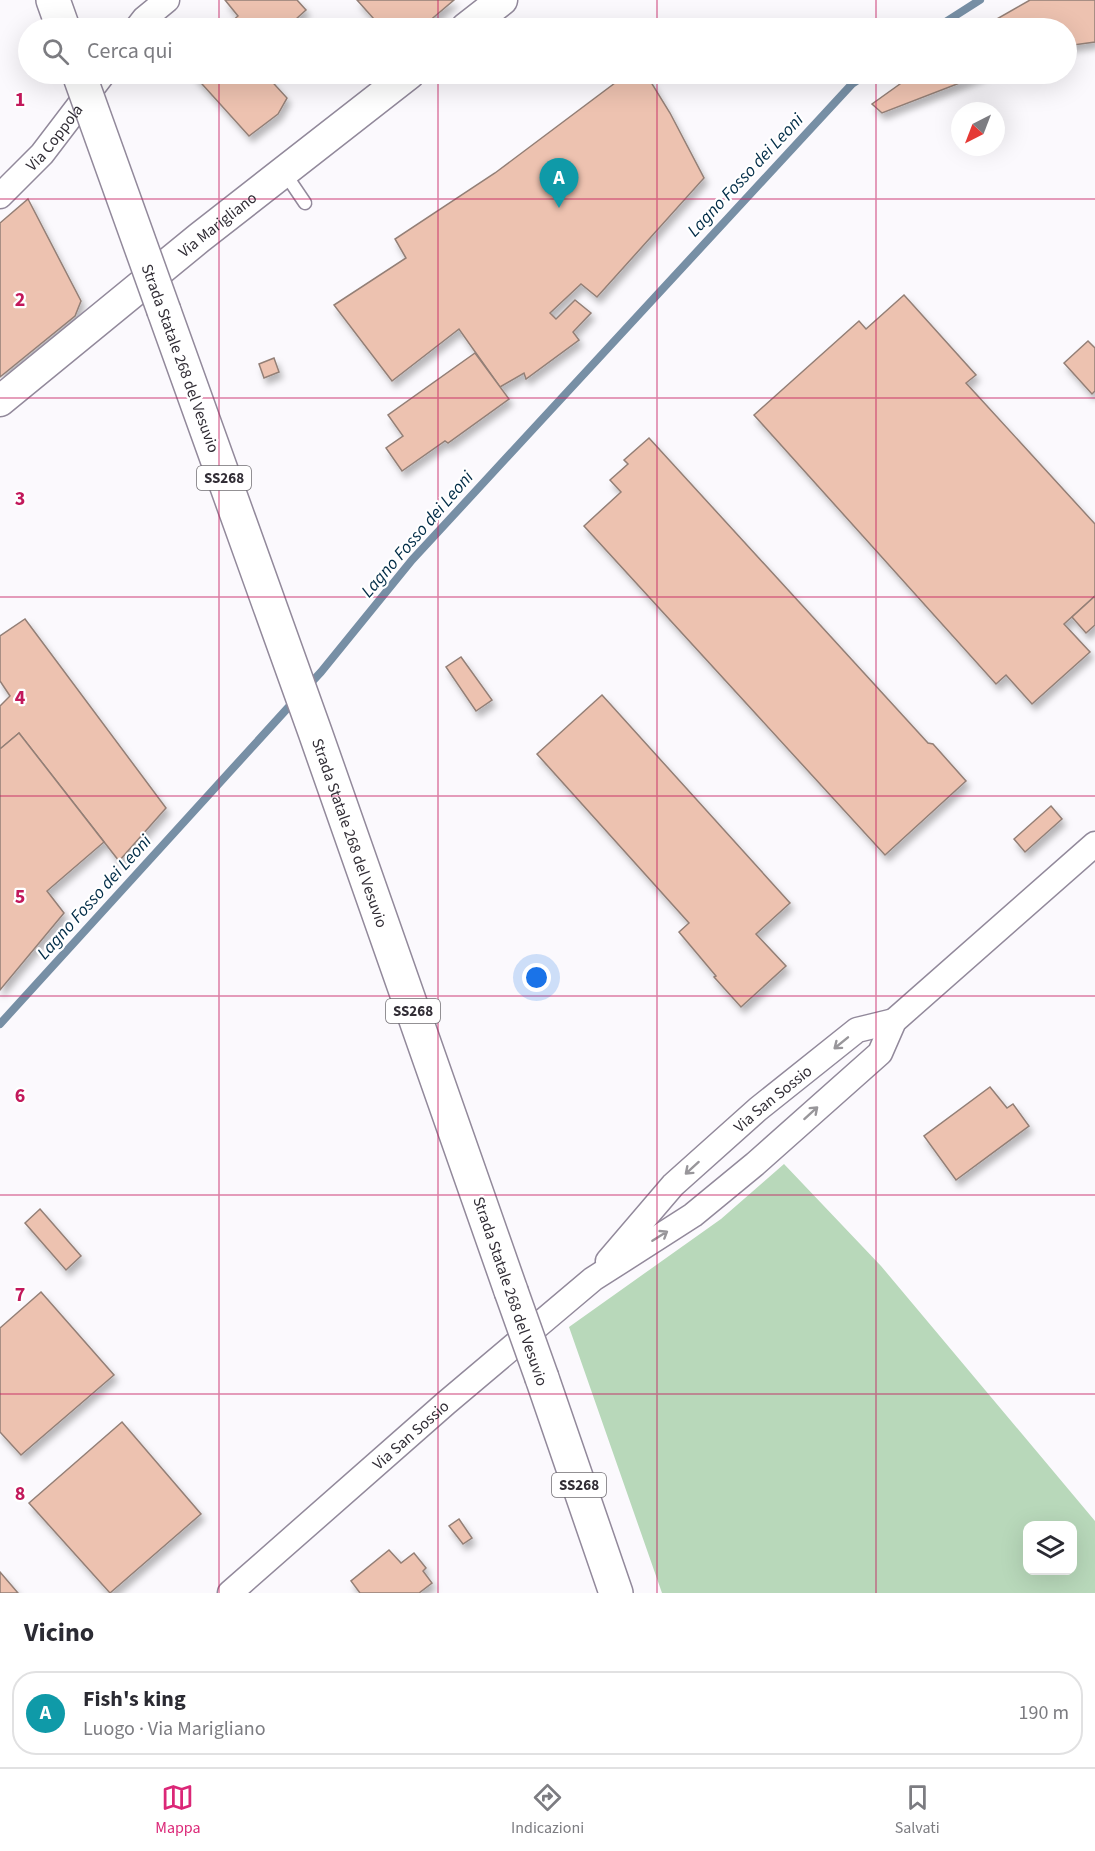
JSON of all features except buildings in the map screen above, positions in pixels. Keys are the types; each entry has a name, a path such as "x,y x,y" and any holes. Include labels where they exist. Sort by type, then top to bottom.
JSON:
{"highway":[{"path":"53,0 59,18"},
{"name":"Strada Statale 268 del Vesuvio","path":"83,84 315,732 616,1593"}],"street":[{"path":"141,16 167,0"},
{"path":"479,18 502,0"},
{"name":"Via Coppola","path":"0,196 42,154 95,84"},
{"name":"Via Marigliano","path":"0,401 396,84"},
{"name":"Via San Sossio","path":"230,1593 446,1403 593,1279 693,1215 754,1164 880,1053 894,1021 1095,844"},
{"name":"Via San Sossio","path":"593,1279 673,1185 758,1109 857,1030 894,1021"}],"lane":[{"path":"284,172 306,203"}],"green space":[{"path":"784,1164 881,1266 1095,1521 1095,1593 662,1593 569,1327 721,1219"}],"waterway":[{"name":"Lagno Fosso dei Leoni","path":"952,18 980,0"},
{"name":"Lagno Fosso dei Leoni","path":"308,686 412,560 852,84"},
{"name":"Lagno Fosso dei Leoni","path":"0,1024 295,700"}],"place":[{"name":"Fish's king","path":"559,208"}]}
